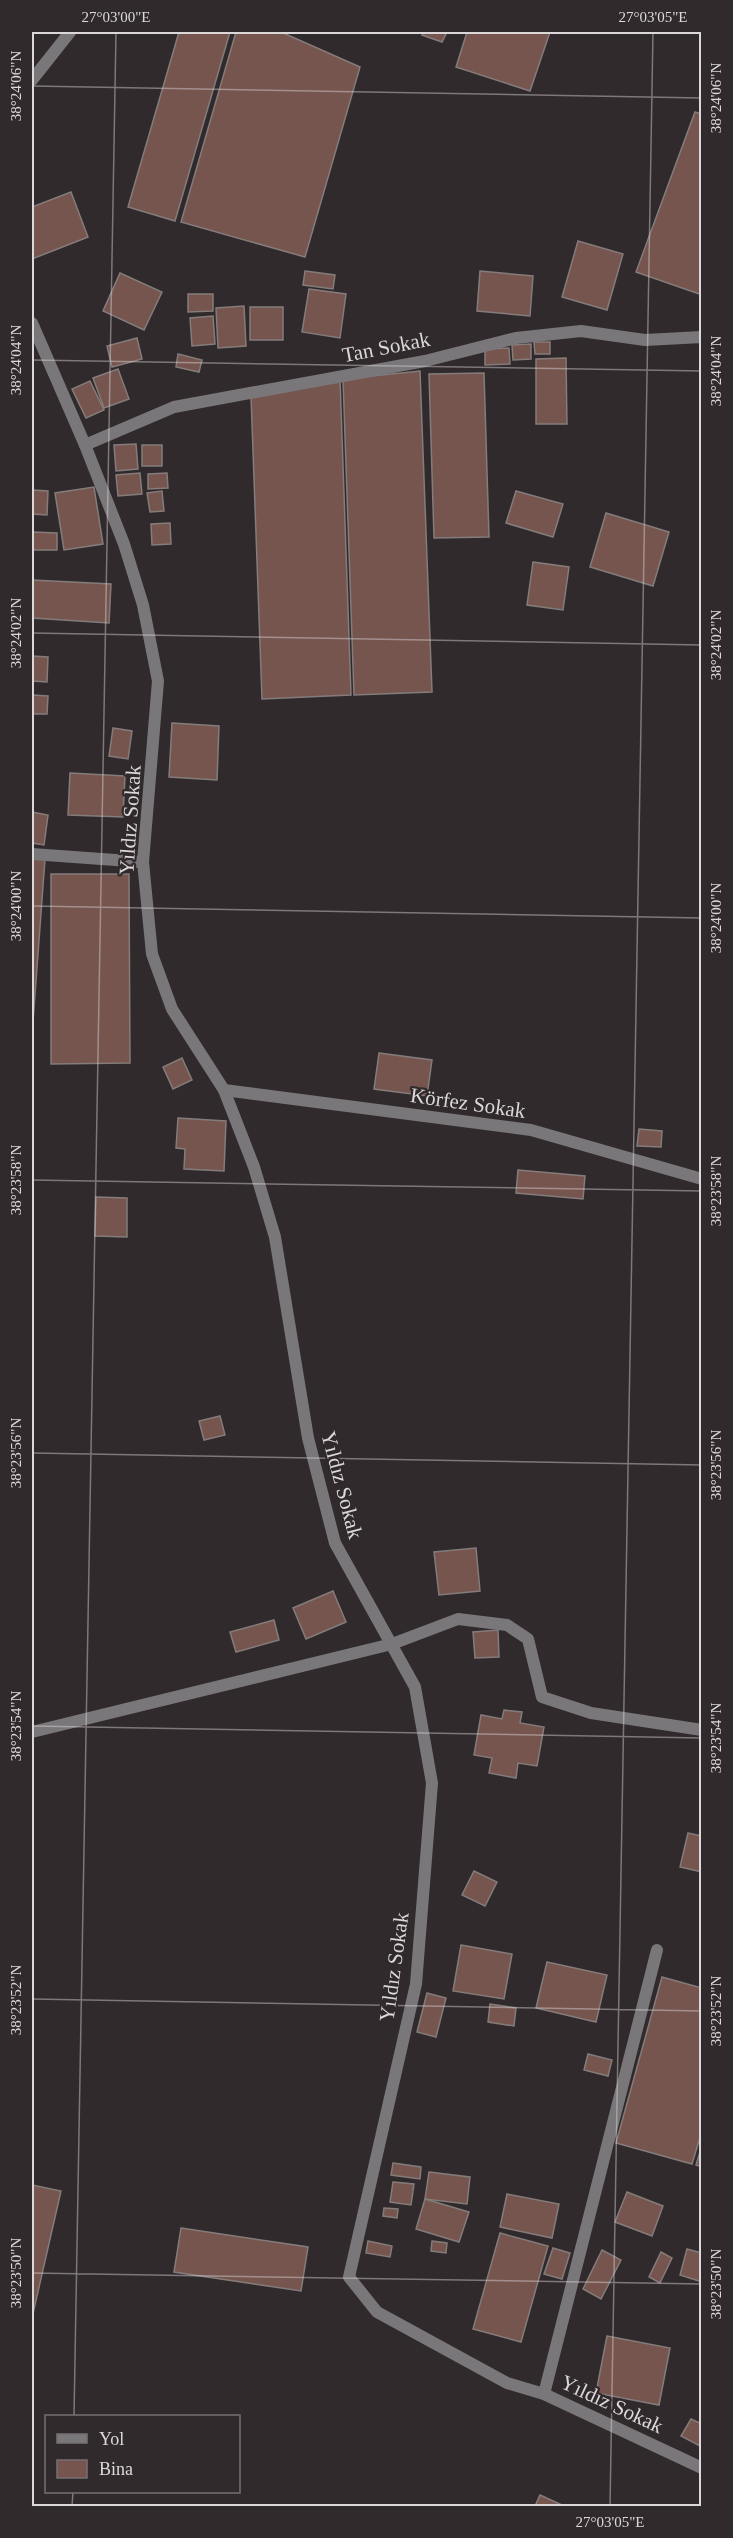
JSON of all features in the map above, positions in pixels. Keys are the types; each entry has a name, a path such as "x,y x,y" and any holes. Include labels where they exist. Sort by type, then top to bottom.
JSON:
{"street":[{"path":"32,80 70,32"},
{"name":"Yıldız Sokak","path":"32,323 86,445 124,544 144,605 158,681 143,862 153,954 172,1009 224,1090 254,1167 275,1237 308,1438 335,1543 415,1687 432,1783 416,1984 349,2277 377,2312 507,2383 544,2394 702,2468"},
{"name":"Tan Sokak","path":"86,445 174,406 425,361 516,338 581,332 645,340 702,337"},
{"path":"32,854 143,862"},
{"name":"Körfez Sokak","path":"224,1090 531,1130 702,1179"},
{"path":"32,1732 392,1644 458,1619 507,1625 528,1639 542,1697 591,1713 702,1730"},
{"path":"544,2394 657,1950"}],"building":[{"path":"179,32 230,32 175,221 128,207"},
{"path":"236,32 281,32 360,67 305,257 181,222"},
{"path":"424,32 447,32 442,42 422,35"},
{"path":"467,32 550,32 530,91 456,67"},
{"path":"695,112 702,114 702,295 636,272"},
{"path":"71,192 88,237 32,259 32,207"},
{"path":"578,241 623,254 607,310 562,297"},
{"path":"305,271 335,275 333,289 303,285"},
{"path":"480,271 533,276 530,316 477,311"},
{"path":"120,273 162,292 144,330 103,311"},
{"path":"309,289 346,294 340,338 302,332"},
{"path":"188,294 213,294 213,311 188,312"},
{"path":"244,306 246,346 218,348 216,308"},
{"path":"250,307 283,307 283,340 250,340"},
{"path":"213,316 215,344 192,346 190,318"},
{"path":"137,338 142,359 112,367 107,346"},
{"path":"534,342 550,342 550,354 535,354"},
{"path":"531,344 531,359 513,360 512,345"},
{"path":"509,348 510,364 485,365 485,349"},
{"path":"178,354 202,360 199,372 176,367"},
{"path":"566,358 567,424 536,424 536,359"},
{"path":"118,369 129,399 104,408 93,378"},
{"path":"420,371 432,692 354,695 343,379"},
{"path":"484,373 489,537 434,538 429,374"},
{"path":"340,379 351,695 262,699 251,396"},
{"path":"90,381 104,410 86,418 72,389"},
{"path":"136,444 138,469 116,471 114,445"},
{"path":"142,445 162,445 162,466 142,466"},
{"path":"140,473 142,494 118,496 116,475"},
{"path":"167,473 168,488 148,489 148,474"},
{"path":"94,487 103,544 64,550 55,493"},
{"path":"33,490 48,491 47,515 32,514"},
{"path":"162,491 164,511 150,512 147,493"},
{"path":"516,491 563,504 553,537 506,523"},
{"path":"606,513 669,532 653,586 590,567"},
{"path":"170,523 171,544 152,545 151,524"},
{"path":"32,532 57,533 57,550 32,550"},
{"path":"533,562 569,567 563,610 527,605"},
{"path":"32,580 111,584 109,623 32,618"},
{"path":"32,656 48,657 47,682 32,681"},
{"path":"32,695 48,696 47,714 32,714"},
{"path":"172,723 219,726 217,780 169,777"},
{"path":"113,728 132,731 128,759 109,756"},
{"path":"70,773 125,776 123,817 68,815"},
{"path":"32,812 48,815 44,845 32,843"},
{"path":"32,858 45,859 32,1035"},
{"path":"51,874 129,874 130,1063 51,1064"},
{"path":"379,1053 432,1060 427,1096 374,1089"},
{"path":"182,1058 192,1080 173,1089 163,1067"},
{"path":"178,1118 226,1121 224,1171 184,1169 185,1149 176,1148"},
{"path":"639,1129 662,1131 661,1147 637,1146"},
{"path":"518,1170 585,1176 583,1199 516,1193"},
{"path":"96,1197 127,1198 127,1237 95,1236"},
{"path":"220,1416 225,1435 204,1440 199,1421"},
{"path":"476,1548 480,1591 439,1595 434,1552"},
{"path":"333,1591 346,1622 306,1639 293,1608"},
{"path":"274,1620 279,1640 236,1652 230,1632"},
{"path":"498,1630 499,1657 475,1658 473,1632"},
{"path":"504,1710 522,1712 520,1723 544,1727 537,1766 518,1763 516,1778 489,1773 492,1758 474,1755 481,1715 502,1719"},
{"path":"688,1833 702,1836 702,1872 680,1867"},
{"path":"474,1871 497,1882 485,1906 462,1895"},
{"path":"461,1945 512,1954 504,1999 453,1991"},
{"path":"547,1962 607,1975 596,2022 536,2008"},
{"path":"662,1977 702,1988 702,2131 692,2164 616,2143"},
{"path":"427,1993 446,1998 436,2037 417,2032"},
{"path":"490,2004 516,2008 514,2026 488,2022"},
{"path":"588,2054 612,2060 608,2076 584,2070"},
{"path":"702,2145 702,2167 696,2165"},
{"path":"393,2163 421,2167 420,2179 391,2175"},
{"path":"429,2172 470,2177 467,2204 425,2199"},
{"path":"393,2182 414,2184 411,2205 390,2202"},
{"path":"32,2185 61,2191 32,2318"},
{"path":"627,2192 663,2206 652,2236 615,2222"},
{"path":"507,2194 559,2204 552,2238 500,2227"},
{"path":"425,2199 469,2212 459,2242 416,2229"},
{"path":"384,2208 398,2209 397,2218 383,2216"},
{"path":"181,2228 308,2247 301,2291 174,2272"},
{"path":"500,2233 548,2246 521,2342 473,2329"},
{"path":"368,2241 392,2246 390,2257 366,2253"},
{"path":"432,2241 447,2243 446,2253 431,2251"},
{"path":"553,2248 570,2253 562,2279 544,2274"},
{"path":"687,2249 702,2253 702,2282 680,2275"},
{"path":"602,2250 621,2260 601,2299 583,2289"},
{"path":"661,2252 672,2258 660,2283 649,2277"},
{"path":"607,2336 670,2348 659,2405 596,2393"},
{"path":"691,2419 702,2424 702,2447 681,2436"},
{"path":"540,2495 564,2506 535,2506"}]}
